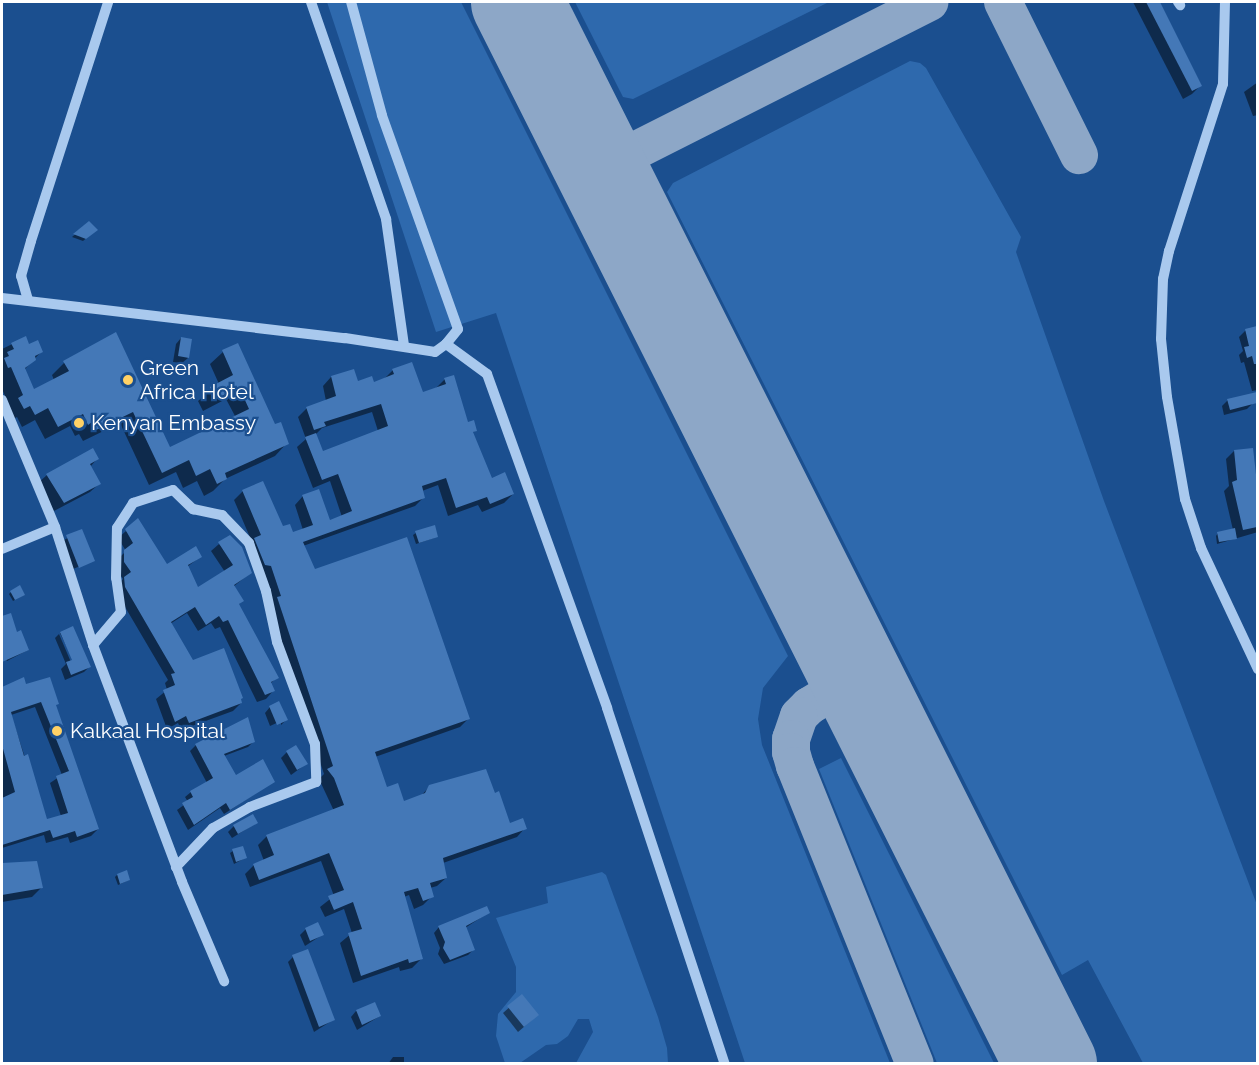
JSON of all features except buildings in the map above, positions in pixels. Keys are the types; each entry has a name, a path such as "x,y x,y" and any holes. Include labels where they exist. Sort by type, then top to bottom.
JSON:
{"street":[{"path":"28,300 21,276 30,241 108,2"},
{"path":"311,2 386,219 404,346"},
{"path":"2,298 404,346 435,352 446,344 458,329 382,115 351,2"},
{"path":"1225,2 1223,84 1169,251 1164,279 1161,339 1169,408 1185,499 1205,558 1257,669"},
{"path":"446,344 487,374 607,708 725,1064"},
{"path":"2,400 54,527 93,645 176,867 224,981"},
{"path":"93,645 121,612 116,578 117,528 133,502 173,490 193,509 222,515 249,543 266,591 277,642 315,744 316,782 250,807 213,828 176,867"},
{"path":"2,549 54,527"}],"shaded area":[{"path":"327,2 461,2 788,656 763,688 758,719 762,745 890,1063 745,1063 496,313 436,332"},
{"path":"575,2 829,2 633,99 623,97"},
{"path":"910,61 920,63 926,68 1021,237 1016,252 1104,501 1257,905 1257,1063 1143,1063 1088,960 1062,975 667,192 673,183"},
{"path":"841,758 994,1063 937,1063 819,769"},
{"path":"602,872 606,875 658,1017 667,1048 668,1063 576,1063 593,1032 589,1019 578,1019 568,1036 557,1044 546,1045 520,1063 505,1063 496,1036 498,1014 516,992 516,967 496,918 548,903 546,887"}],"taxiway":[{"path":"601,168 929,2"},
{"path":"1003,2 1079,155"},
{"path":"857,677 809,706 799,716 791,739 791,752 915,1064"}],"runway":[{"path":"517,2 1051,1064"}],"place":[{"name":"Green Africa Hotel","path":"128,380"},
{"name":"Kenyan Embassy","path":"79,423"},
{"name":"Kalkaal Hospital","path":"57,731"}]}
